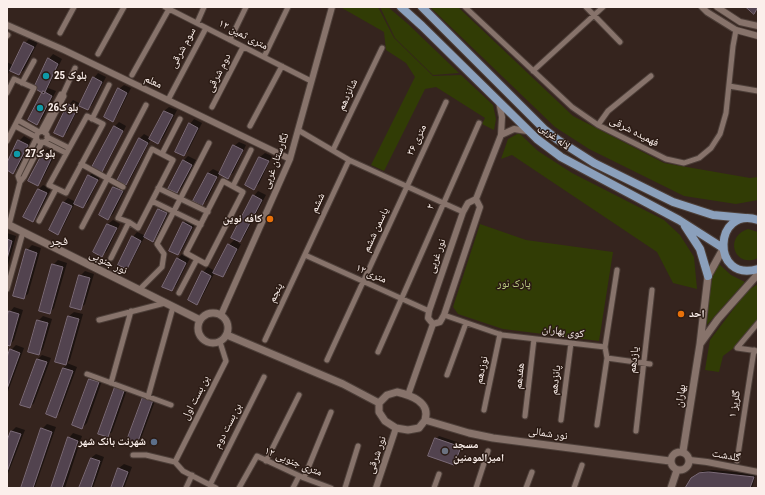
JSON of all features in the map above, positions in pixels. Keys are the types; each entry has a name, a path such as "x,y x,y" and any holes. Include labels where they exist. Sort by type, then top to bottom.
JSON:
{"main road":[{"name":"لاله غربی","path":"400,7 422,26 527,130 561,157 588,173 679,220 723,248"},
{"name":"لاله غربی","path":"422,7 545,130 558,140 594,162 673,202 713,215 757,218"},
{"path":"744,218 730,226 725,233 723,248 726,257 731,264 739,269 748,271 758,269"},
{"path":"679,220 688,229 700,249 708,276"},
{"name":"نور جنوبی","path":"8,225 200,320"},
{"name":"بهاران","path":"683,452 700,344 708,276 723,248"},
{"name":"بهاران","path":"700,344 718,319 758,274"},
{"path":"207,314 221,314 229,326 227,335 220,342 211,343 202,339 198,330 200,320 207,314"},
{"path":"227,335 343,384 379,402"},
{"path":"397,392 408,394 418,399 425,409 425,420 419,428 408,430 396,428 385,421 379,412 379,402 387,395 397,392"},
{"name":"نور شمالی","path":"425,420 462,432 493,438 670,461"},
{"path":"683,452 689,457 690,460 686,468 677,470 672,466 670,458 674,453 683,452"},
{"path":"671,488 677,470"}],"street":[{"path":"60,33 74,7"},
{"path":"98,54 124,7"},
{"path":"197,23 204,7"},
{"path":"230,40 246,7"},
{"path":"264,57 288,7"},
{"name":"نگارستان غربی","path":"221,314 290,159 332,7"},
{"name":"فهمیده شرقی","path":"466,7 572,107 598,125 666,159 684,163 699,158 711,148 720,134 726,113 736,30"},
{"path":"586,7 620,42"},
{"path":"533,71 604,7"},
{"path":"702,7 707,12 736,30 758,36"},
{"path":"717,7 740,22 758,26"},
{"path":"132,75 167,8"},
{"name":"۱۲ متری ثمین","path":"167,8 312,81"},
{"path":"736,30 740,22"},
{"name":"معلم","path":"7,24 290,159"},
{"name":"سوم شرقی","path":"168,100 206,28"},
{"name":"دوم شرقی","path":"212,108 243,47"},
{"name":"شانزدهم","path":"333,150 382,48"},
{"path":"22,83 34,61"},
{"path":"250,126 282,66"},
{"path":"8,225 20,182 43,142 43,133 75,68"},
{"path":"598,125 608,111 651,76"},
{"path":"7,93 14,79 34,88 7,141"},
{"path":"92,118 109,85"},
{"path":"729,86 758,91"},
{"name":"۳۶ متری","path":"407,186 446,102"},
{"name":"نور غربی","path":"429,311 463,212 468,203 476,199 501,135 502,117 499,102"},
{"path":"82,227 146,105"},
{"path":"87,116 92,118 102,124 66,193 49,185 87,116"},
{"path":"162,154 180,119"},
{"path":"18,120 69,148"},
{"name":"۲","path":"378,352 479,123"},
{"path":"15,126 66,153"},
{"path":"501,135 514,129 527,130"},
{"path":"298,130 349,160 463,212"},
{"path":"20,182 18,176 36,138 43,133"},
{"path":"139,290 162,267 164,254 157,244 209,142"},
{"path":"152,149 173,160 158,188 138,228 129,222 118,218 152,149"},
{"path":"233,186 251,150"},
{"name":"ششم","path":"305,255 349,160"},
{"path":"81,164 123,187"},
{"path":"224,181 233,186 243,192 206,264 186,254 224,181"},
{"name":"یاسمن ششم","path":"363,281 407,186"},
{"path":"39,221 56,188"},
{"path":"158,188 208,212"},
{"name":"نور غربی","path":"444,315 480,208 476,199"},
{"path":"152,201 201,225"},
{"path":"111,258 129,222"},
{"path":"7,289 23,232"},
{"name":"۱۲ متری","path":"305,255 429,311"},
{"name":"پنجم","path":"265,340 305,255"},
{"path":"179,292 197,259"},
{"path":"597,426 607,358 605,348 617,270"},
{"path":"327,360 363,281"},
{"name":"یازدهم","path":"636,431 647,364 652,290"},
{"path":"99,320 165,303"},
{"path":"148,397 173,307"},
{"path":"429,311 428,318 433,324"},
{"path":"111,383 131,312"},
{"path":"433,324 440,322 444,315"},
{"name":"کوی بهاران","path":"444,315 500,334 605,348"},
{"path":"756,351 737,348 758,322"},
{"path":"447,375 466,323"},
{"path":"408,394 433,324"},
{"name":"نوزدهم","path":"484,410 500,334"},
{"name":"هفدهم","path":"525,416 534,339"},
{"name":"بن بست اول","path":"175,462 226,361 220,342"},
{"name":"پانزدهم","path":"561,420 571,344"},
{"name":"گلریز ۱","path":"737,461 756,351"},
{"path":"607,358 647,364"},
{"path":"87,374 171,405"},
{"name":"بن بست دوم","path":"210,485 264,377"},
{"path":"266,461 299,395"},
{"path":"304,478 331,412"},
{"name":"نور شرقی","path":"376,488 396,428"},
{"path":"345,488 358,446"},
{"path":"476,488 488,451"},
{"path":"133,455 146,455 175,462 183,471 216,488"},
{"name":"۱۲ متری جنوبی","path":"239,488 257,456 299,476 332,488"},
{"name":"گلدشت","path":"690,460 758,472"},
{"path":"574,488 582,465"},
{"path":"526,488 532,472"},
{"path":"434,488 439,474"},
{"path":"186,488 192,475"},
{"path":"294,488 299,476"}],"green space":[{"path":"378,7 394,38 433,76 461,75 493,105 496,119 494,130 482,124 485,118 436,87 425,89 384,171 371,165 415,77 406,63 386,50 384,32 342,8"},
{"path":"380,7 388,7 459,73 433,75 395,38"},
{"path":"430,7 458,7 573,116 664,163 750,178 758,177 758,200 736,204 684,196 589,149 555,127"},
{"path":"519,133 538,151 572,173 664,220 680,235 694,257 697,289 673,283 657,252 512,155 501,159 508,139"},
{"name":"پارک نور","path":"480,224 526,240 613,252 599,341 503,329 458,314 453,307"},
{"path":"748,229 758,232 758,258 750,260 743,259 738,256 734,245 736,238 740,233"},
{"path":"719,264 731,275 745,282 705,327 712,277"},
{"path":"758,284 758,319 735,347 723,356 719,372 705,370 710,340 747,291"}],"building":[{"path":"746,7 758,7 754,14"},
{"path":"24,42 34,47 19,75 10,71"},
{"name":"بلوک 25","path":"48,58 58,64 44,94 34,88"},
{"path":"93,77 102,82 88,110 79,106"},
{"path":"118,88 127,93 113,122 104,117"},
{"name":"بلوک26","path":"43,91 52,96 37,125 28,120"},
{"path":"68,104 77,109 63,137 54,133"},
{"path":"164,111 173,115 158,144 149,139"},
{"path":"189,123 198,128 184,156 175,152"},
{"path":"114,126 123,131 101,174 91,169"},
{"path":"139,138 148,143 126,185 117,181"},
{"name":"بلوک27","path":"18,140 28,145 13,174 7,170 7,163"},
{"path":"233,145 243,150 228,179 219,174"},
{"path":"43,153 52,157 38,186 28,181"},
{"path":"259,157 269,161 254,190 245,185"},
{"path":"183,160 192,165 177,193 168,189"},
{"path":"208,173 217,177 202,206 193,201"},
{"path":"88,175 98,180 83,208 74,204"},
{"path":"113,187 123,191 108,220 99,215"},
{"path":"38,189 47,193 33,222 23,217"},
{"path":"253,195 262,200 240,242 231,238"},
{"path":"63,202 72,206 58,235 49,230"},
{"path":"158,209 167,213 153,242 144,237"},
{"path":"183,222 192,227 178,255 169,251"},
{"path":"107,224 117,228 102,257 93,252"},
{"path":"132,236 141,241 127,269 118,265"},
{"path":"7,239 12,241 7,259"},
{"path":"228,244 237,249 223,277 213,273"},
{"path":"26,249 37,253 24,299 13,296"},
{"path":"177,258 186,263 172,291 162,287"},
{"path":"52,264 63,267 50,314 39,311"},
{"path":"202,271 211,276 197,305 188,300"},
{"path":"79,275 90,278 81,310 70,307"},
{"path":"9,311 19,314 10,346 7,345 7,317"},
{"path":"68,316 79,319 66,365 55,362"},
{"path":"37,320 48,323 39,355 28,352"},
{"path":"10,349 20,353 7,389 7,358"},
{"path":"37,359 47,362 30,408 20,405"},
{"path":"63,368 73,371 56,418 46,414"},
{"path":"89,379 99,382 82,429 72,425"},
{"path":"115,387 124,391 108,437 98,434"},
{"path":"143,397 153,400 136,447 126,443"},
{"path":"41,428 52,432 33,488 21,488"},
{"path":"11,431 21,434 7,472 7,441"},
{"path":"68,437 78,441 62,488 51,488"},
{"name":"مسجد امیرالمومنین","path":"435,438 461,447 454,465 428,456"},
{"path":"91,458 100,461 91,488 79,488"},
{"path":"118,468 128,472 122,488 111,488"},
{"path":"709,472 754,477 750,488 685,488 691,478 699,473"}],"place":[{"name":"بلوک 25","path":"46,76"},
{"name":"بلوک26","path":"40,108"},
{"name":"بلوک27","path":"17,154"},
{"name":"کافه نوین","path":"270,219"},
{"name":"احد","path":"681,314"},
{"name":"شهرنت بانک شهر","path":"154,442"},
{"name":"مسجد امیرالمومنین","path":"445,451"}],"district":[{"name":"فجر","path":"59,242"}]}
